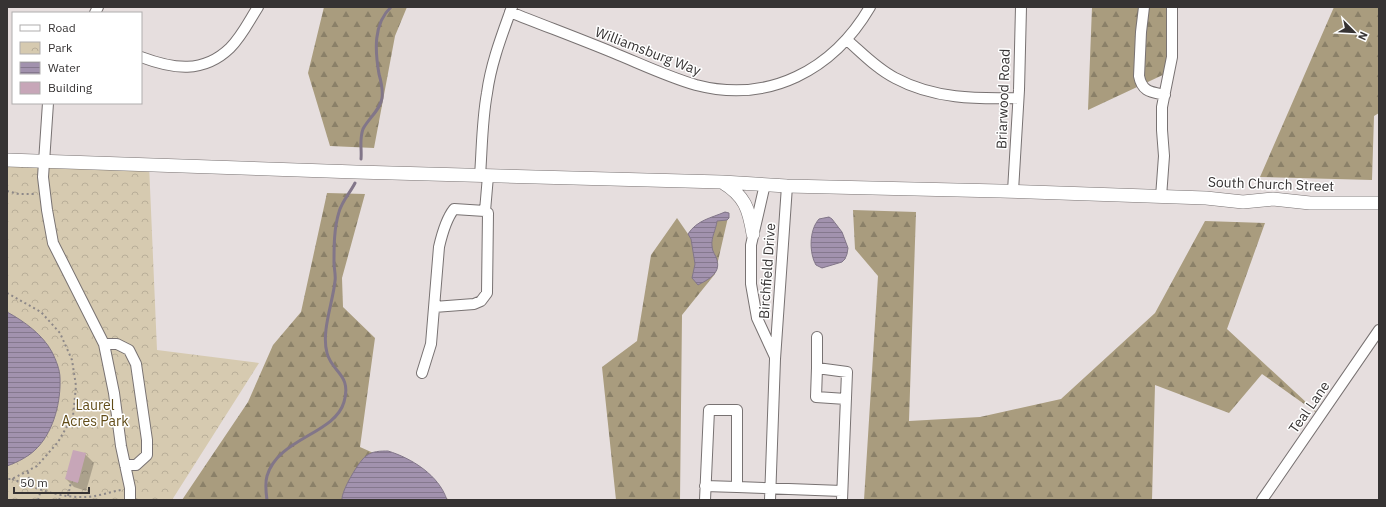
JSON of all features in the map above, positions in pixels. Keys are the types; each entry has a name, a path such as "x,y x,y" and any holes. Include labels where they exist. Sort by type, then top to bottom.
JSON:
{"main road":[{"name":"South Church Street","path":"7,160 484,176 722,182 787,186 1161,196 1206,198 1243,202 1273,198 1310,203 1379,204"},
{"path":"722,182 732,188 742,198 750,214 754,234"}],"street":[{"path":"142,57 177,67 189,67 211,61 231,47 247,26 258,7"},
{"name":"Williamsburg Way","path":"511,9 666,75 696,85 726,89 756,88 785,81 810,70 822,63 847,40 870,7"},
{"name":"Briarwood Road","path":"1013,192 1021,7"},
{"path":"1144,7 1139,76 1140,83 1147,91 1165,95"},
{"path":"1161,196 1164,156 1162,108 1172,57 1172,7"},
{"path":"434,307 474,304 484,298 487,293 488,213 485,211 483,121 487,93 495,58 511,9"},
{"path":"847,40 885,72 894,78 916,88 941,95 966,98 1018,98"},
{"path":"48,104 43,177 53,243 104,344 114,393 121,446 130,488 130,500"},
{"name":"Birchfield Drive","path":"765,184 752,244 750,284 757,318 775,359"},
{"name":"Birchfield Drive","path":"770,500 775,359 787,186"},
{"path":"422,373 431,344 439,247 451,212 454,209 485,211"},
{"name":"Teal Lane","path":"1262,500 1379,330"},
{"path":"818,337 816,397 846,399"},
{"path":"104,344 117,344 129,350 136,364 147,440 147,455 136,465 125,465"},
{"path":"705,486 771,489 842,495 847,372 817,368"},
{"path":"705,500 709,410 737,410 737,487"}],"path":[{"path":"7,192 37,194 36,188"},
{"path":"7,293 41,312 60,333 72,360 76,386 73,416 58,442 37,466 12,479"},
{"path":"28,472 30,486"},
{"path":"7,479 12,479 41,490 61,495 86,498 130,488"},
{"path":"68,496 71,482"},
{"path":"38,500 41,490"},
{"path":"60,500 61,495"}],"green space":[{"path":"324,7 407,7 395,36 374,148 330,146 308,73"},
{"path":"1092,7 1175,7 1167,73 1088,110"},
{"path":"1334,7 1379,7 1379,113 1374,116 1372,180 1260,177"},
{"name":"Laurel Acres Park","path":"7,159 149,164 157,350 259,363 172,500 7,500"},
{"path":"327,193 365,194 342,278 343,307 375,338 360,447 418,473 449,500 182,500 248,402 273,345 301,312"},
{"path":"853,210 916,212 909,421 980,417 1061,399 1155,313 1205,221 1265,223 1227,329 1321,416 1262,374 1229,413 1155,385 1152,500 864,500 878,276 855,249"},
{"path":"729,213 715,274 682,315 680,500 616,500 602,367 637,341 651,255 677,218 688,234"}],"water":[{"path":"725,212 729,213 729,218 727,220 717,221 712,240 712,248 718,265 717,269 712,276 698,285 692,278 695,264 691,239 688,234 700,222"},
{"path":"829,217 842,232 848,248 845,259 842,262 822,268 816,265 812,254 811,242 813,229 819,219"},
{"path":"7,312 26,324 44,340 52,352 59,368 60,387 55,415 44,440 28,456 7,466"},
{"path":"388,451 415,463 431,475 438,483 447,500 342,500 347,483 363,459 368,454 374,452"}],"building":[{"path":"73,450 86,453 78,483 65,479"}],"waterway":[{"path":"361,159 363,129 377,110 382,98 382,86 376,47 378,30 381,21 391,7"},
{"path":"267,500 266,479 273,463 282,453 294,444 330,422 339,413 344,402 346,393 345,385 340,374 329,360 325,336 335,279 334,250 336,224 342,204 355,183"}]}
